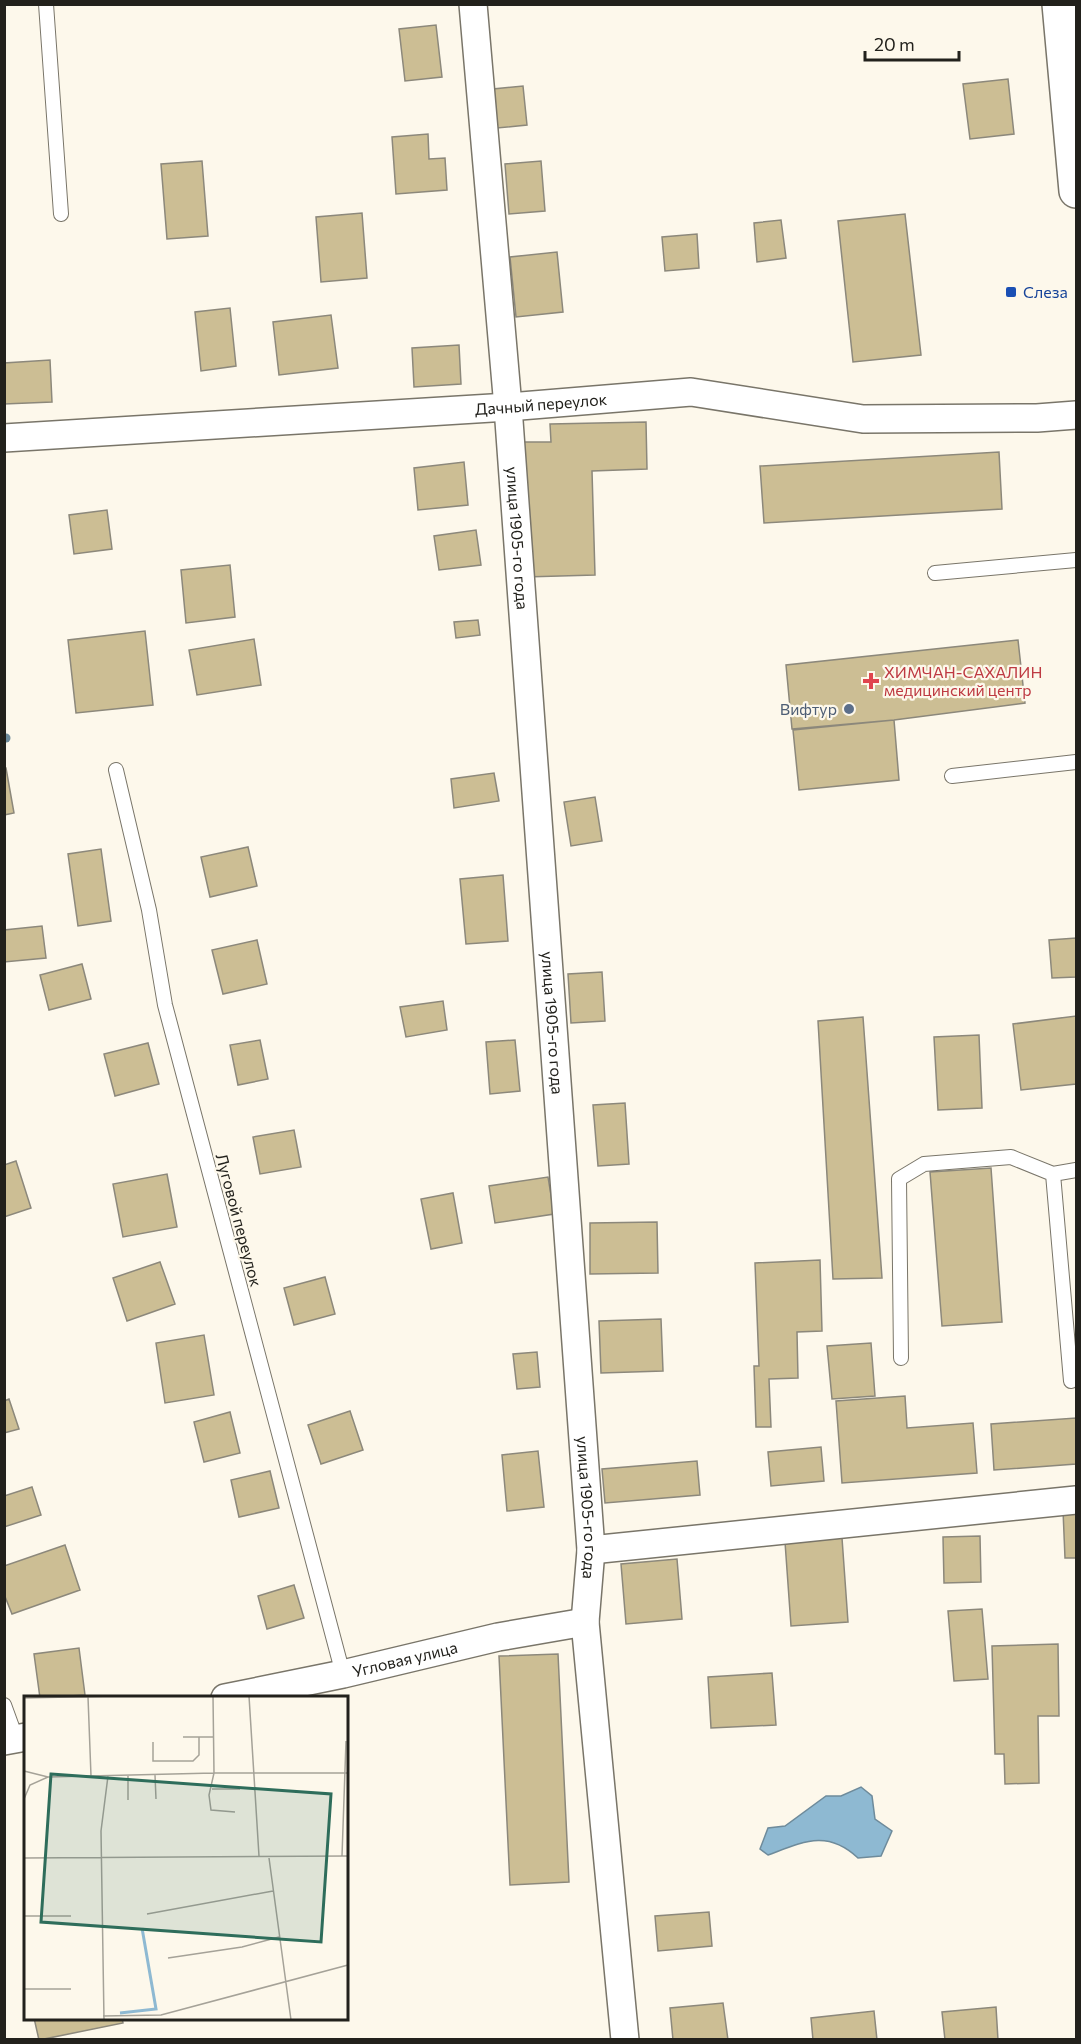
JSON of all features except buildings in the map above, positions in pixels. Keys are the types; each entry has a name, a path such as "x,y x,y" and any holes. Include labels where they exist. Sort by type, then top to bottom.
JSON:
{"highway":[{"path":"1059,4 1077,191"}],"street":[{"name":"улица 1905-го года","path":"473,4 508,407 591,1550 585,1622 625,2040"},
{"name":"Дачный переулок","path":"4,438 508,407 691,392 863,419 1037,418 1077,415"},
{"path":"591,1550 1077,1500"},
{"name":"Угловая улица","path":"235,1696 343,1674 498,1637 585,1622"}],"lane":[{"path":"45,4 61,214"},
{"path":"935,573 1077,560"},
{"path":"952,776 1077,762"},
{"name":"Луговой переулок","path":"116,770 149,910 165,1005 343,1674"},
{"path":"901,1358 899,1179 924,1164 1011,1156 1053,1174 1077,1170"},
{"path":"1053,1174 1071,1381"},
{"path":"4,1705 15,1739"}],"water":[{"path":"861,1787 872,1796 875,1819 892,1831 881,1856 858,1858 836,1843 825,1841 804,1843 768,1855 760,1849 768,1828 785,1826 826,1796 841,1796"}],"place":[{"name":"Слеза","path":"1011,292"},
{"name":"ХИМЧАН-САХАЛИН медицинский центр","path":"871,681"},
{"name":"Вифтур","path":"849,709"}]}
